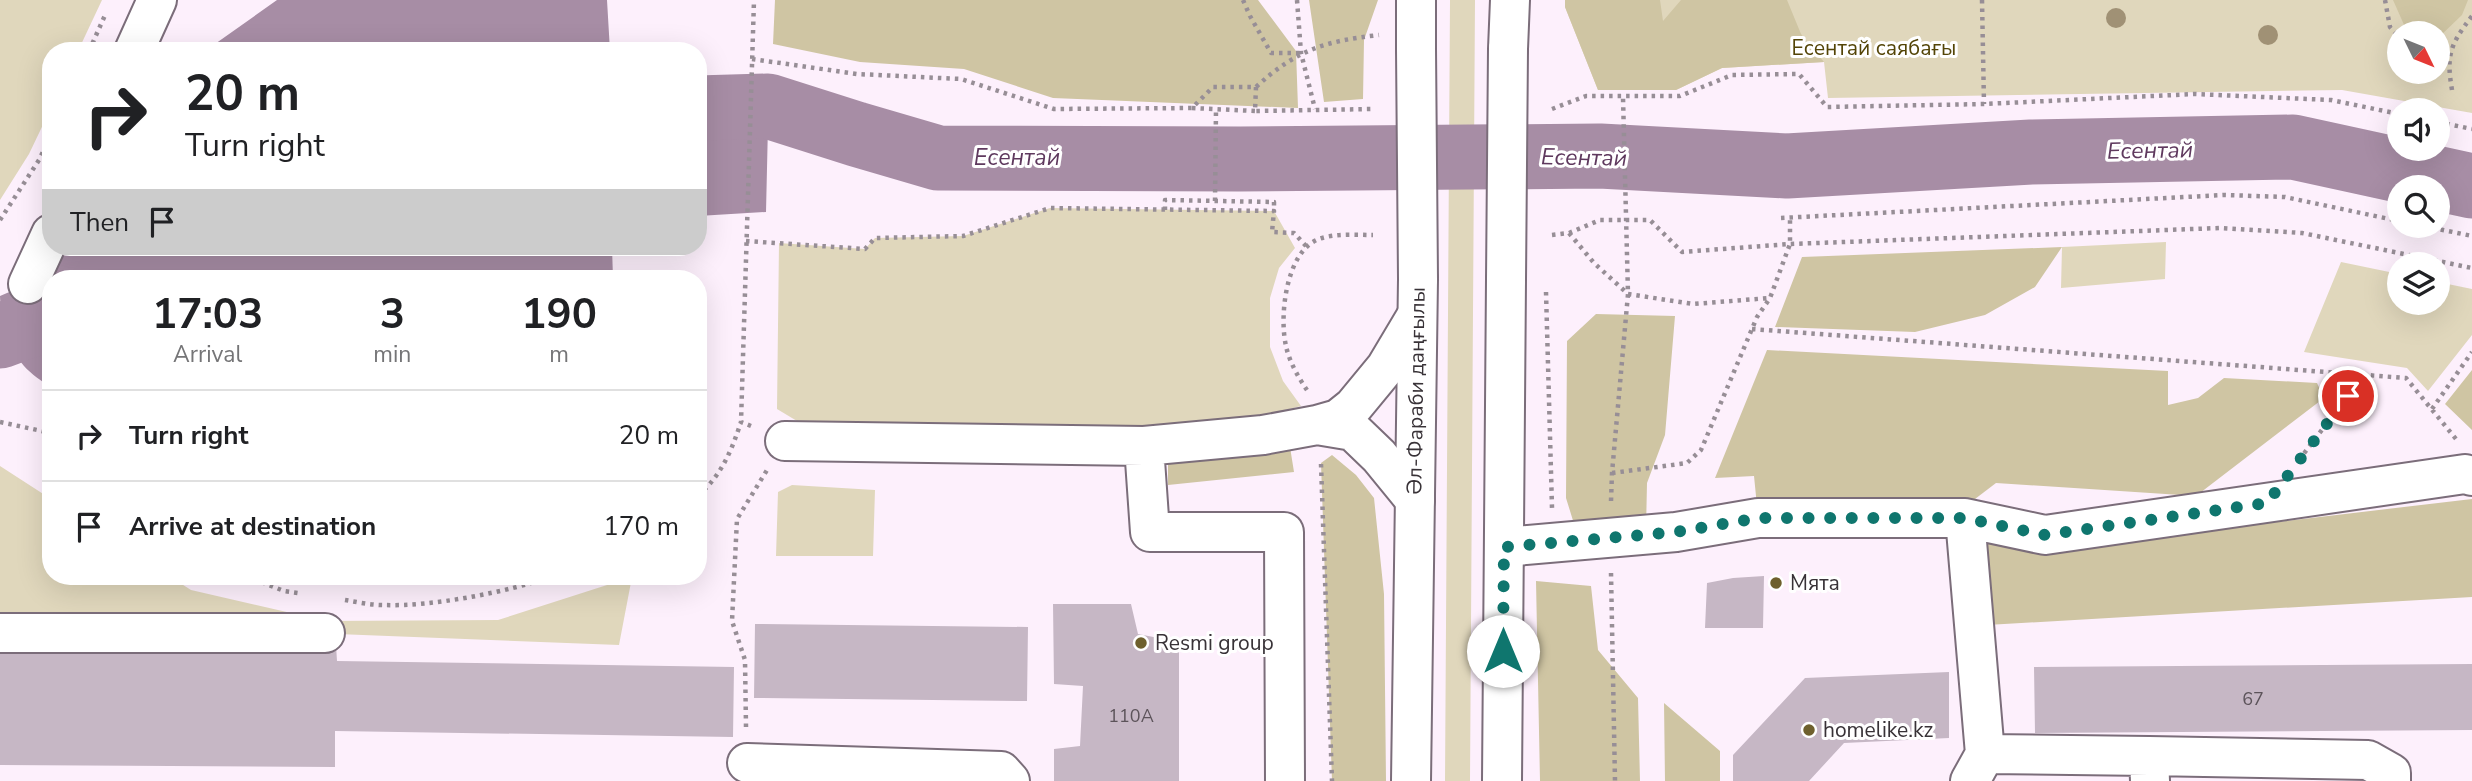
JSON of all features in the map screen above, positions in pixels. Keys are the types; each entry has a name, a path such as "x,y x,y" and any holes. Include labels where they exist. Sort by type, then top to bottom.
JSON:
{"main road":[{"path":"138,42 157,0"},
{"name":"Әл-Фараби даңғылы","path":"1411,781 1417,297 1416,0"},
{"path":"1502,781 1510,0"},
{"path":"28,284 42,254"},
{"path":"785,442 1144,446 1263,435 1316,413 1338,419 1353,407 1386,366 1417,297"},
{"path":"1316,413 1353,431 1379,456 1415,500"},
{"path":"1144,446 1150,532 1284,532 1285,781"},
{"path":"1504,547 1676,532 1758,518 1965,518 2045,535 2465,474 2468,462"},
{"path":"1965,518 1978,768 2149,768 2368,760 2391,773 2391,781"},
{"path":"0,633 329,616"},
{"path":"747,763 1001,771 1010,781"}],"path":[{"path":"707,485 729,457 741,422 754,0"},
{"path":"1243,0 1271,52 1301,53"},
{"path":"1297,0 1301,53 1315,108"},
{"path":"1982,0 1984,104"},
{"path":"2385,0 2389,21"},
{"path":"93,42 107,13"},
{"path":"2450,55 2456,37 2472,16"},
{"path":"1192,108 1213,87 1255,87 1276,68 1301,53 1341,39 1379,35"},
{"path":"752,59 857,74 961,79 1054,109 1192,108 1255,111 1374,108"},
{"path":"1552,109 1587,96 1680,96 1732,75 1799,74 1827,107 1984,104 2195,94 2331,100 2387,112"},
{"path":"2450,80 2452,90"},
{"path":"1255,87 1255,111"},
{"path":"1623,97 1628,294"},
{"path":"1215,201 1216,110"},
{"path":"2450,124 2472,129"},
{"path":"0,220 42,154"},
{"path":"1781,218 2224,195 2285,197 2387,218"},
{"path":"1165,210 1165,200 1274,202 1272,232 1294,233 1306,246"},
{"path":"746,241 865,249 875,239 963,236 1051,208 1274,211"},
{"path":"1612,473 1687,463 1701,450 1752,329 1770,298 1790,244 1790,217"},
{"path":"1552,235 1569,233 1600,220 1650,220 1682,252 1790,244 2220,228 2302,233 2472,268"},
{"path":"2450,231 2472,236"},
{"path":"1569,233 1594,263 1628,294 1693,304 1770,298"},
{"path":"1316,413 1285,345 1284,308 1289,275 1306,246 1320,239 1373,235"},
{"path":"1546,279 1552,512 1564,511"},
{"path":"1752,329 2406,378 2432,409 2468,462"},
{"path":"2432,409 2472,352"},
{"path":"2267,503 2364,375"},
{"path":"0,422 42,431"},
{"path":"741,422 785,442 737,519 732,621 745,660 747,763"},
{"path":"1323,478 1332,781"},
{"path":"269,585 284,591 309,595"},
{"path":"329,616 382,605 441,601 522,585"}],"green space":[{"path":"0,0 102,0 82,42 42,42 42,127 29,154 0,200"},
{"path":"1450,0 1475,0 1470,781 1445,781"},
{"name":"Есентай саябағы","path":"1565,0 2472,0 2472,113 2450,109 2450,98 2387,98 2342,90 1828,98 1824,62 1722,68 1676,90 1598,90 1565,7"},
{"path":"1050,208 1274,211 1295,248 1279,268 1270,298 1270,347 1283,381 1301,406 1239,422 1035,433 797,421 777,409 779,243 865,249 875,238 963,236"},
{"path":"2166,242 2165,279 2061,288 2062,247"},
{"path":"2341,262 2387,272 2387,315 2450,315 2450,284 2472,289 2472,335 2428,391 2407,368 2304,352"},
{"path":"0,466 42,493 42,585 183,585 191,590 326,621 498,620 607,585 630,585 619,645 0,621"},
{"path":"792,485 875,490 873,556 776,556 778,492"}],"shaded area":[{"path":"277,0 607,0 609,42 218,42"},
{"path":"775,0 1258,0 1296,51 1298,108 1053,98 964,69 860,62 773,44"},
{"path":"1309,0 1378,0 1364,40 1363,99 1324,102"},
{"path":"1565,0 1660,0 1663,21 1681,0 1787,0 1801,34 1824,62 1722,68 1676,90 1598,90 1565,7"},
{"path":"2393,0 2468,0 2462,15 2450,26 2450,21 2402,21"},
{"path":"769,81 766,212 707,215 707,83"},
{"path":"2062,247 2035,287 1985,315 1915,332 1775,327 1802,257"},
{"path":"55,256 612,256 613,270 42,270 42,381 20,360 2,312 0,296 28,284"},
{"path":"1596,314 1675,316 1665,435 1647,483 1646,530 1575,527 1566,498 1567,341"},
{"path":"1767,350 2168,371 2168,405 2198,398 2224,378 2317,383 2324,398 2196,496 1996,483 1975,499 1757,506 1754,476 1715,478"},
{"path":"2472,370 2472,430 2445,404"},
{"path":"1290,447 1294,472 1168,485 1168,454"},
{"path":"1332,455 1356,475 1374,498 1384,594 1386,781 1332,781 1321,463"},
{"path":"2472,499 2472,597 1987,625 1979,535 2047,549"},
{"path":"1536,581 1591,586 1598,650 1638,698 1640,781 1540,781"},
{"path":"1664,703 1720,751 1720,781 1665,781"}],"building":[{"path":"1764,576 1763,628 1705,628 1707,583"},
{"path":"1053,604 1131,604 1138,634 1179,642 1179,781 1054,781 1054,749 1080,746 1083,686 1054,684"},
{"path":"755,624 1028,627 1027,701 754,698"},
{"path":"0,644 336,645 337,661 734,667 733,737 335,731 335,767 0,765"},
{"path":"2472,664 2472,730 2035,733 2034,667"},
{"path":"1949,672 1949,738 1844,743 1809,781 1733,781 1733,755 1805,678"}],"waterway":[{"name":"Есентай","path":"707,108 768,106 938,158 1600,156 1787,166 2031,152 2293,147 2472,186"},
{"name":"Есентай","path":"0,336 42,320"}],"place":[{"name":"Мята","path":"1776,583"},
{"name":"Resmi group","path":"1141,643"},
{"name":"homelike.kz","path":"1809,730"}],"route":[{"path":"1503,651 1504,547 1676,532 1758,518 1965,518 2045,535 2267,503 2348,396"}]}
